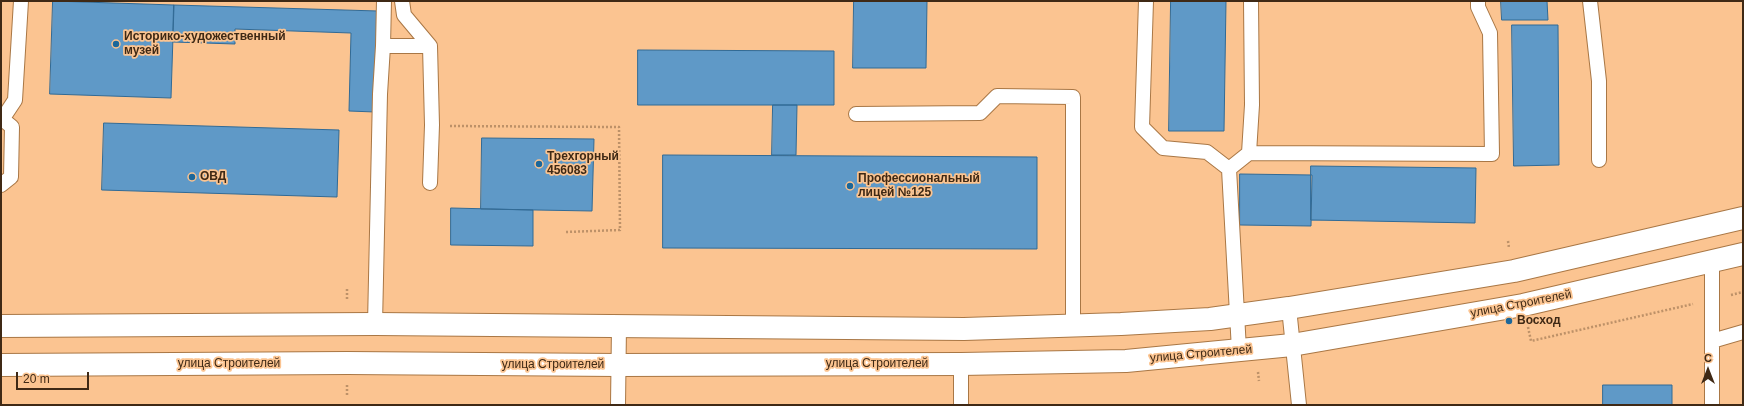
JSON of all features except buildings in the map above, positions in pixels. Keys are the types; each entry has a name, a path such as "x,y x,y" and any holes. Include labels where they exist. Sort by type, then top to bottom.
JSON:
{"street":[{"path":"1,326 375,324 964,329 1073,326 1202,319 1289,308 1514,271 1743,218"},
{"name":"улица Строителей","path":"1,365 355,363 618,365 961,364 1126,360 1292,345 1523,305 1743,254"}],"lane":[{"path":"1,185 11,178 12,127 2,118 15,100 22,1"},
{"path":"375,324 380,94 384,1"},
{"path":"402,1 404,15 430,46 432,125 430,183"},
{"path":"1146,1 1142,127 1164,148 1207,152 1229,169 1239,350"},
{"path":"1249,153 1252,105 1251,1"},
{"path":"1229,169 1249,153 1492,154 1490,34 1478,7 1478,1"},
{"path":"1590,1 1599,82 1599,160"},
{"path":"383,46 430,46"},
{"path":"856,114 980,113 997,96 1073,96 1073,326"},
{"path":"1712,261 1712,405"},
{"path":"1289,308 1299,405"},
{"path":"618,405 619,326"},
{"path":"1712,341 1743,332"},
{"path":"961,364 961,405"}],"path":[{"path":"432,125 619,127 620,230 566,232"},
{"path":"1531,341 1743,292"}],"place":[{"name":"Историко-художественный музей","path":"116,44"},
{"name":"Трехгорный 456083","path":"539,164"},
{"name":"ОВД","path":"192,177"},
{"name":"Профессиональный лицей №125","path":"850,186"},
{"name":"Восход","path":"1509,321"}]}
